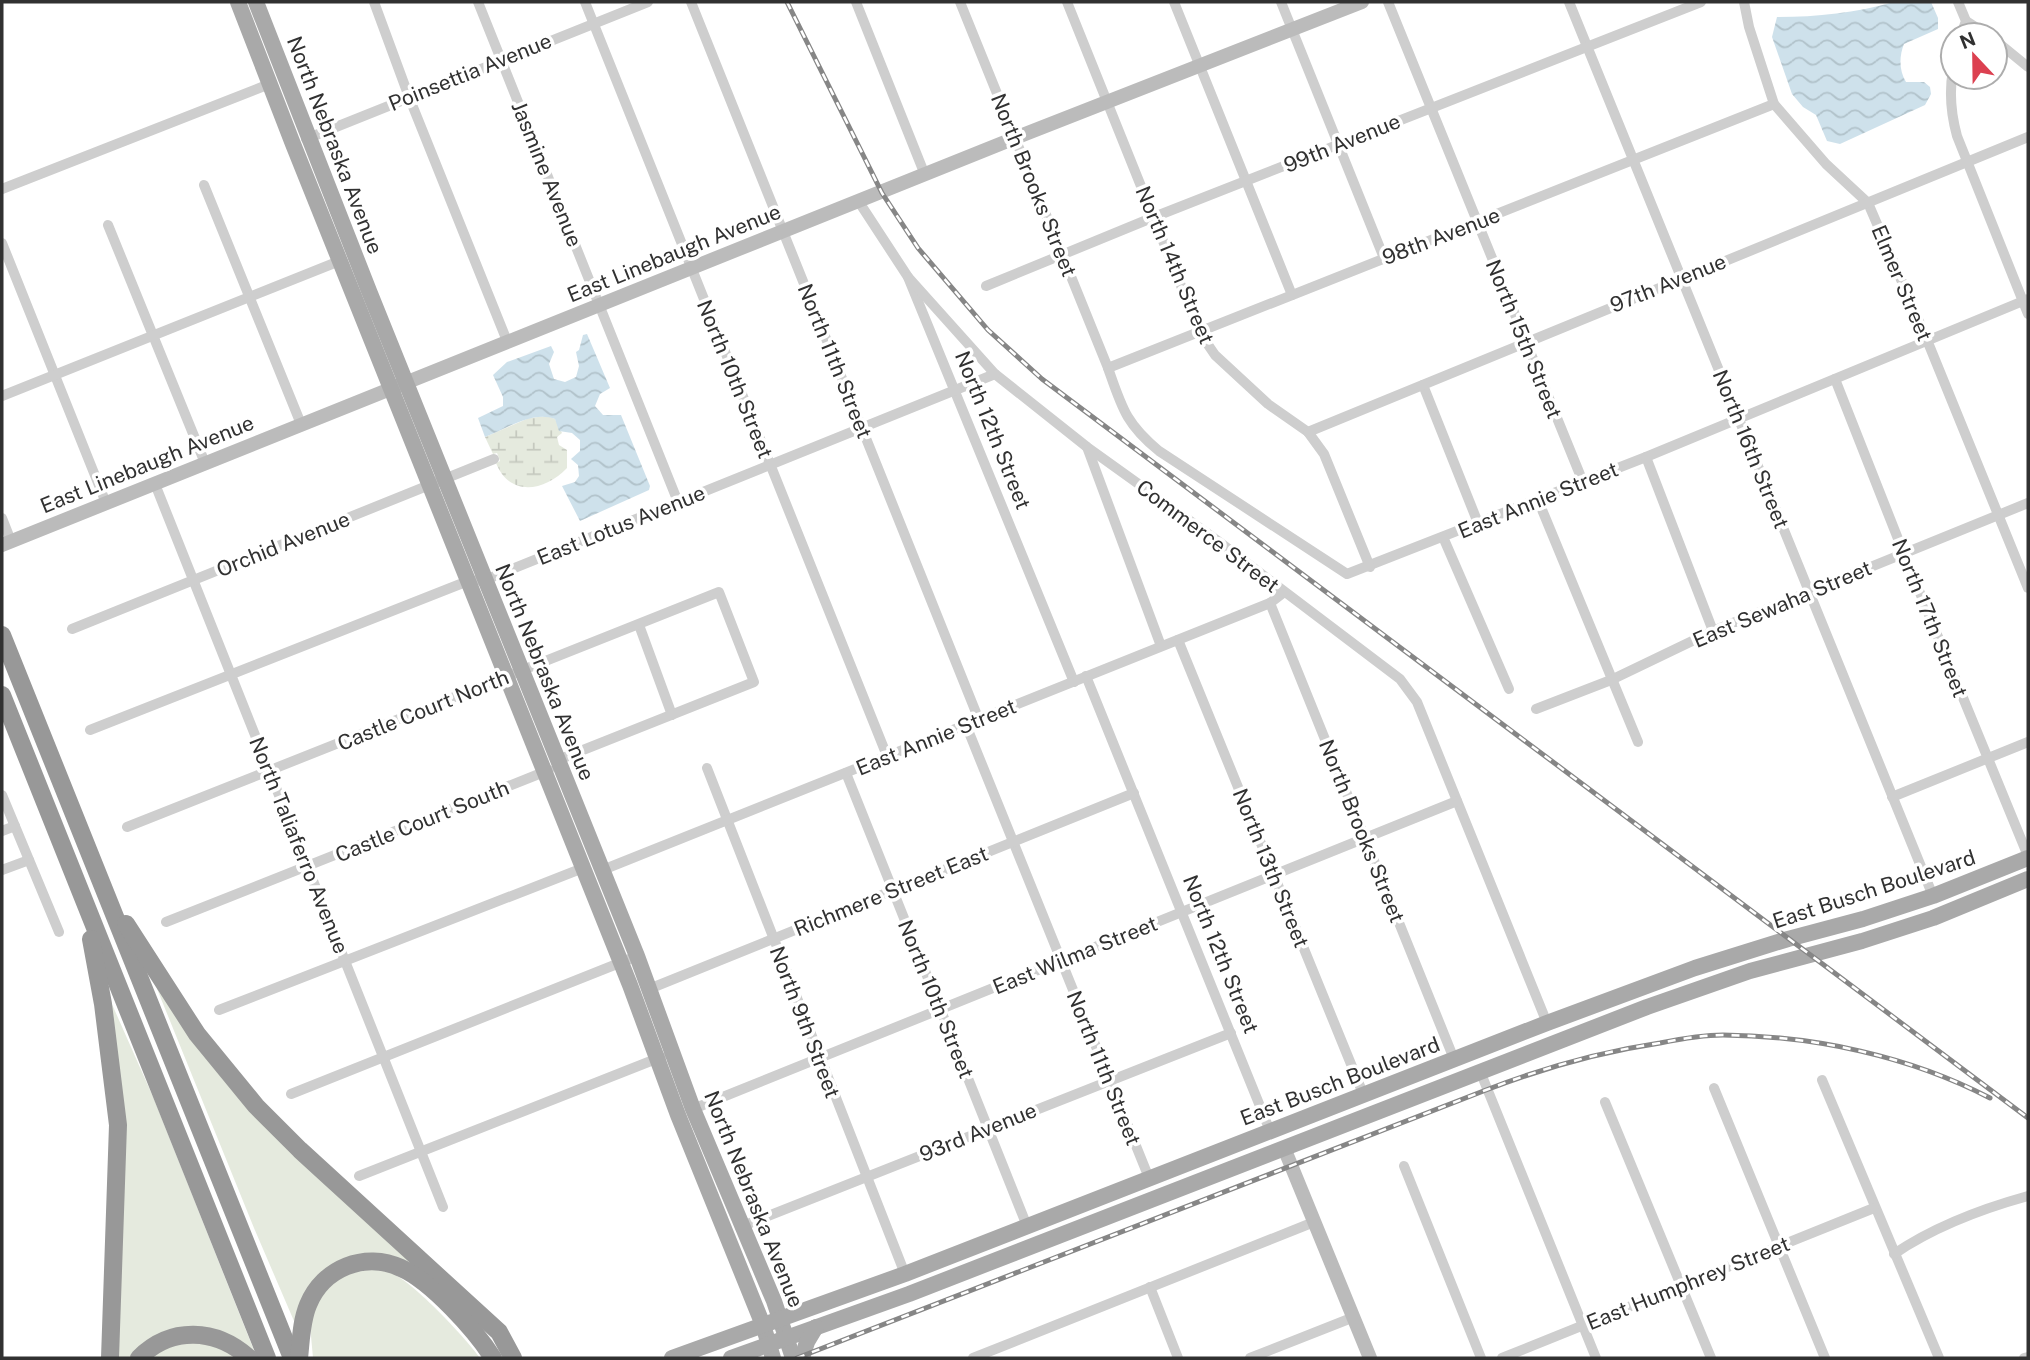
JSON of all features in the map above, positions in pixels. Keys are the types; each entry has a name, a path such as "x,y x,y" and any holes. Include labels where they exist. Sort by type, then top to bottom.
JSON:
{"highway":[{"path":"2,635 292,1358"},
{"path":"2,695 267,1358"},
{"path":"105,892 185,1017 243,1091 300,1150 499,1332 513,1358"},
{"path":"83,897 103,1004 118,1125 110,1358"},
{"path":"299,1358 305,1314 319,1286 341,1267 369,1261 400,1267 421,1280 465,1323 493,1358"},
{"path":"139,1358 164,1339 195,1334 213,1336 249,1358"},
{"path":"504,1340 529,1358"}],"main road":[{"name":"North Nebraska Avenue","path":"238,2 621,963 664,1055 693,1109 744,1226 781,1319 793,1358"},
{"name":"North Nebraska Avenue","path":"256,2 649,989 686,1133 771,1351"},
{"name":"East Busch Boulevard","path":"672,1358 905,1274 1454,1059 1695,968 1910,904 2028,857"},
{"name":"East Busch Boulevard","path":"731,1358 771,1351 786,1338 909,1294 1630,1013 1750,971 1933,918 2028,879"},
{"path":"1841,946 1844,934 1903,913 1910,904"},
{"path":"1630,1013 1643,999 1733,966 1742,960 1744,952"},
{"path":"1480,1071 1486,1060 1498,1052 1547,1032 1547,1023"},
{"path":"1354,1121 1377,1101 1448,1071 1454,1059"},
{"path":"1284,1148 1297,1133 1362,1104 1364,1096"},
{"path":"1175,1190 1203,1170 1249,1151 1270,1131"},
{"path":"686,1133 695,1136 712,1167 720,1171"},
{"path":"1036,1244 1053,1227 1121,1199 1143,1181"},
{"path":"909,1294 946,1270 1010,1244 1027,1226"},
{"path":"802,1358 816,1327"}],"street":[{"path":"374,2 409,97 508,341"},
{"name":"Jasmine Avenue","path":"478,2 678,502"},
{"name":"North 10th Street","path":"585,2 887,756"},
{"name":"Poinsettia Avenue","path":"293,145 648,2"},
{"name":"North 11th Street","path":"691,2 979,720"},
{"path":"856,2 925,175"},
{"name":"North Brooks Street","path":"960,2 1108,368"},
{"name":"North 14th Street","path":"1067,2 1200,333 1215,355 1268,404 1308,432 1324,454 1370,567"},
{"path":"1174,2 1292,295"},
{"path":"1281,2 1384,258"},
{"name":"East Linebaugh Avenue","path":"6,543 1015,138 1362,2"},
{"name":"North 15th Street","path":"1388,2 1583,482"},
{"name":"North 16th Street","path":"1569,2 1933,896"},
{"name":"99th Avenue","path":"985,286 1701,2"},
{"name":"Elmer Street","path":"1744,2 1749,27 1774,104 1826,164 1868,203 2028,588"},
{"path":"1958,2 1966,21"},
{"path":"2009,51 2028,67"},
{"path":"2,189 285,78"},
{"path":"1953,91 1952,115 1957,136 2026,300 2028,314"},
{"name":"98th Avenue","path":"1108,368 1774,104"},
{"name":"97th Avenue","path":"1308,432 2028,137"},
{"path":"204,186 301,424"},
{"name":"North 12th Street","path":"859,202 908,277 1074,682"},
{"path":"108,225 205,463"},
{"path":"2,243 106,503"},
{"path":"2,396 340,262 354,252"},
{"name":"Commerce Street","path":"908,277 995,374 1087,447 1218,541 1283,593 1400,679 1417,702 1457,801"},
{"name":"East Annie Street","path":"1108,368 1124,414 1140,436 1347,574 1646,457 2026,300"},
{"name":"East Lotus Avenue","path":"90,730 468,581 485,580 995,374"},
{"name":"North 17th Street","path":"1835,379 2028,857"},
{"path":"1423,385 1478,523"},
{"path":"1087,447 1161,646"},
{"path":"1646,457 1713,631"},
{"name":"Orchid Avenue","path":"72,629 494,459"},
{"name":"North Taliaferro Avenue","path":"155,484 443,1207"},
{"path":"1538,500 1638,742"},
{"name":"East Sewaha Street","path":"1536,709 1611,680 1713,631 2028,503"},
{"path":"2,518 6,543"},
{"path":"1443,537 1509,689"},
{"name":"Castle Court North","path":"127,827 719,592 754,682"},
{"name":"East Annie Street","path":"219,1010 585,872 602,871 1270,603 1283,593"},
{"name":"North Brooks Street","path":"1270,603 1454,1059"},
{"path":"639,625 672,715"},
{"name":"North 13th Street","path":"1178,640 1364,1096"},
{"name":"North 12th Street","path":"1086,676 1270,1131"},
{"name":"Castle Court South","path":"166,922 544,772 559,763 754,682"},
{"name":"North 11th Street","path":"966,725 1110,1080 1143,1181"},
{"path":"1892,797 2028,742"},
{"name":"North 9th Street","path":"707,768 905,1274"},
{"name":"North 10th Street","path":"846,773 1027,1226"},
{"name":"Richmere Street East","path":"649,989 1134,793"},
{"path":"2,795 59,932"},
{"path":"1457,801 1547,1023"},
{"name":"East Wilma Street","path":"693,1109 1457,801"},
{"path":"2,831 15,826"},
{"path":"2,870 29,860"},
{"path":"291,1094 636,956"},
{"name":"93rd Avenue","path":"726,1233 1231,1033"},
{"path":"359,1176 664,1055"},
{"path":"1480,1071 1596,1358"},
{"path":"1822,1080 1939,1358"},
{"path":"1714,1088 1825,1358"},
{"path":"1605,1102 1711,1358"},
{"path":"1284,1148 1370,1358"},
{"path":"1404,1166 1481,1358"},
{"path":"1894,1254 1948,1223 2028,1196"},
{"name":"East Humphrey Street","path":"1502,1358 1874,1208"},
{"path":"973,1358 986,1356 1314,1222"},
{"path":"1150,1287 1178,1358"},
{"path":"1250,1358 1354,1317"}],"green space":[{"path":"547,416 555,419 562,433 557,437 559,445 567,450 567,468 539,486 519,486 510,482 502,474 496,463 500,461 497,453 493,454 485,437 529,418"},
{"path":"153,979 202,1043 413,1265 350,1260 297,1328"},
{"path":"107,993 154,1099 257,1358 216,1334 136,1358 116,1358"},
{"path":"365,1268 387,1271 409,1284 450,1323 480,1358 313,1358 310,1325 319,1298 342,1274"},
{"path":"202,1341 241,1358 150,1358 168,1347"}],"water":[{"path":"1894,2 1931,2 1938,18 1938,29 1904,44 1901,53 1901,68 1906,82 1924,82 1930,87 1931,94 1925,105 1840,144 1827,141 1816,115 1803,107 1792,94 1772,37 1777,17 1836,14"},
{"path":"587,334 610,388 600,394 595,406 603,415 621,415 650,486 649,490 580,521 562,486 575,482 579,476 578,465 571,459 580,451 580,440 572,433 559,431 555,419 547,417 529,419 485,437 478,418 503,406 503,397 493,375 507,362 551,346 554,352 549,364 554,379 565,382 576,377 579,366 576,352 583,335"}],"railway":[{"path":"787,2 882,193 918,248 988,330 1042,379 2028,1118"},
{"path":"797,1358 1486,1090 1550,1068 1615,1051 1708,1036 1792,1039 1827,1044 1894,1060 1959,1083 1990,1098"}]}
